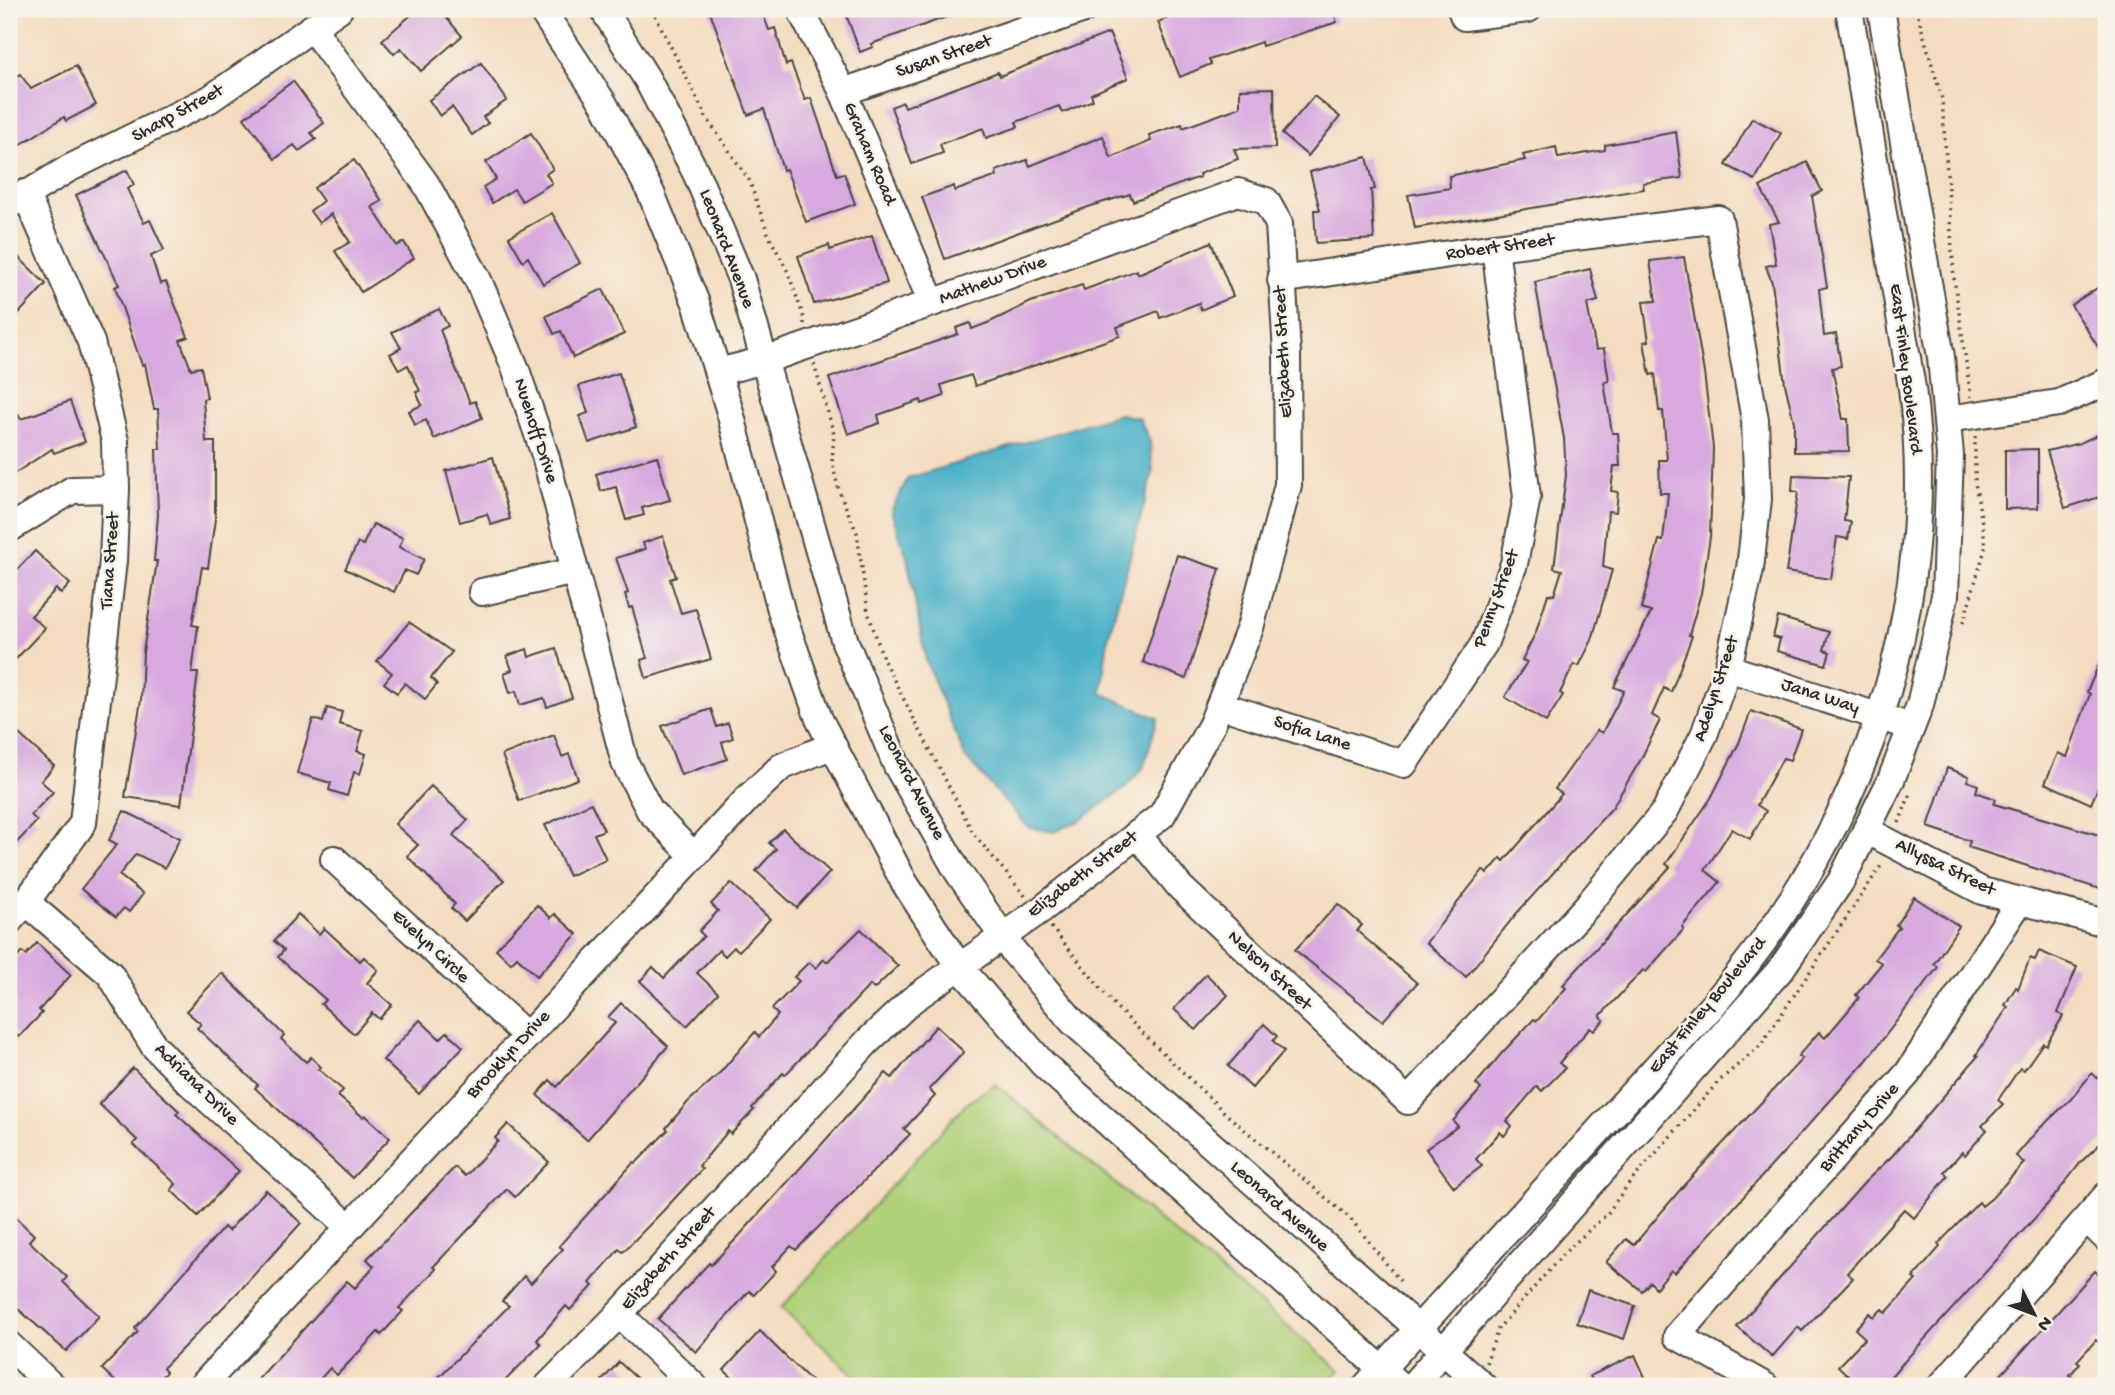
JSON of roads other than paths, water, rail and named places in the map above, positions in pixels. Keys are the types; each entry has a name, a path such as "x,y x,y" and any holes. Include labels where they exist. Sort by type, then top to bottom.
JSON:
{"street":[{"name":"Sharp Street","path":"17,199 210,99 339,9"},
{"path":"541,9 604,104 651,193 696,303 718,372 782,614 819,719 904,882 958,965 1043,1064 1382,1381"},
{"name":"Leonard Avenue","path":"603,9 647,79 696,173 741,279 845,642 898,766 958,872 1001,935 1073,1022 1417,1330 1450,1343 1485,1374"},
{"name":"Graham Road","path":"800,9 843,92 932,303"},
{"name":"Susan Street","path":"843,92 1084,9"},
{"path":"1463,13 1528,9"},
{"name":"East Finley Boulevard","path":"1382,1381 1417,1330 1712,1006 1756,952 1817,859 1856,780 1881,717 1898,656 1913,564 1917,449 1912,388 1849,9"},
{"name":"East Finley Boulevard","path":"1412,1386 1781,969 1841,881 1891,780 1920,705 1945,596 1950,455 1941,356 1881,9"},
{"name":"Nuehoff Drive","path":"313,29 426,184 478,280 515,367 545,454 625,762 650,811 694,856"},
{"name":"Mathew Drive","path":"718,372 765,360 932,303 1238,192 1266,201"},
{"name":"Tiana Street","path":"17,199 92,342 115,440 116,489 113,561 83,823 17,911"},
{"name":"Elizabeth Street","path":"548,1386 619,1314 867,1042 912,1000 1038,911 1162,815 1220,705 1250,628 1288,485 1287,353 1279,224 1266,201"},
{"name":"Robert Street","path":"1281,280 1495,247 1719,219"},
{"name":"Adelyn Street","path":"1408,1101 1587,906 1665,811 1704,735 1728,668 1750,569 1758,499 1755,420 1719,219"},
{"name":"Penny Street","path":"1404,764 1484,644 1514,564 1527,497 1495,247"},
{"path":"1947,419 2059,403 2106,382"},
{"path":"9,529 72,490 116,489"},
{"path":"482,592 575,571"},
{"name":"Jana Way","path":"1728,668 1911,727"},
{"name":"Sofia Lane","path":"1220,705 1404,764"},
{"name":"Brooklyn Drive","path":"202,1386 694,856 781,767 832,745"},
{"name":"Allyssa Street","path":"1866,830 1982,891 2106,923"},
{"name":"Nelson Street","path":"1137,834 1180,887 1408,1101"},
{"name":"Evelyn Circle","path":"334,859 527,1036"},
{"name":"Brittany Drive","path":"1765,1386 1676,1336 1908,1073 2020,901"},
{"name":"Adriana Drive","path":"17,911 110,974 154,1046 180,1073 349,1227"},
{"path":"1941,1386 2106,1196"},
{"path":"2087,1219 2106,1238"},
{"path":"619,1314 694,1386"},
{"path":"9,1345 52,1386"}],"water":[{"path":"1119,414 1139,418 1150,442 1153,472 1108,638 1101,693 1158,718 1143,768 1124,789 1081,820 1054,832 1028,827 965,757 926,661 907,557 891,511 908,478"}]}
